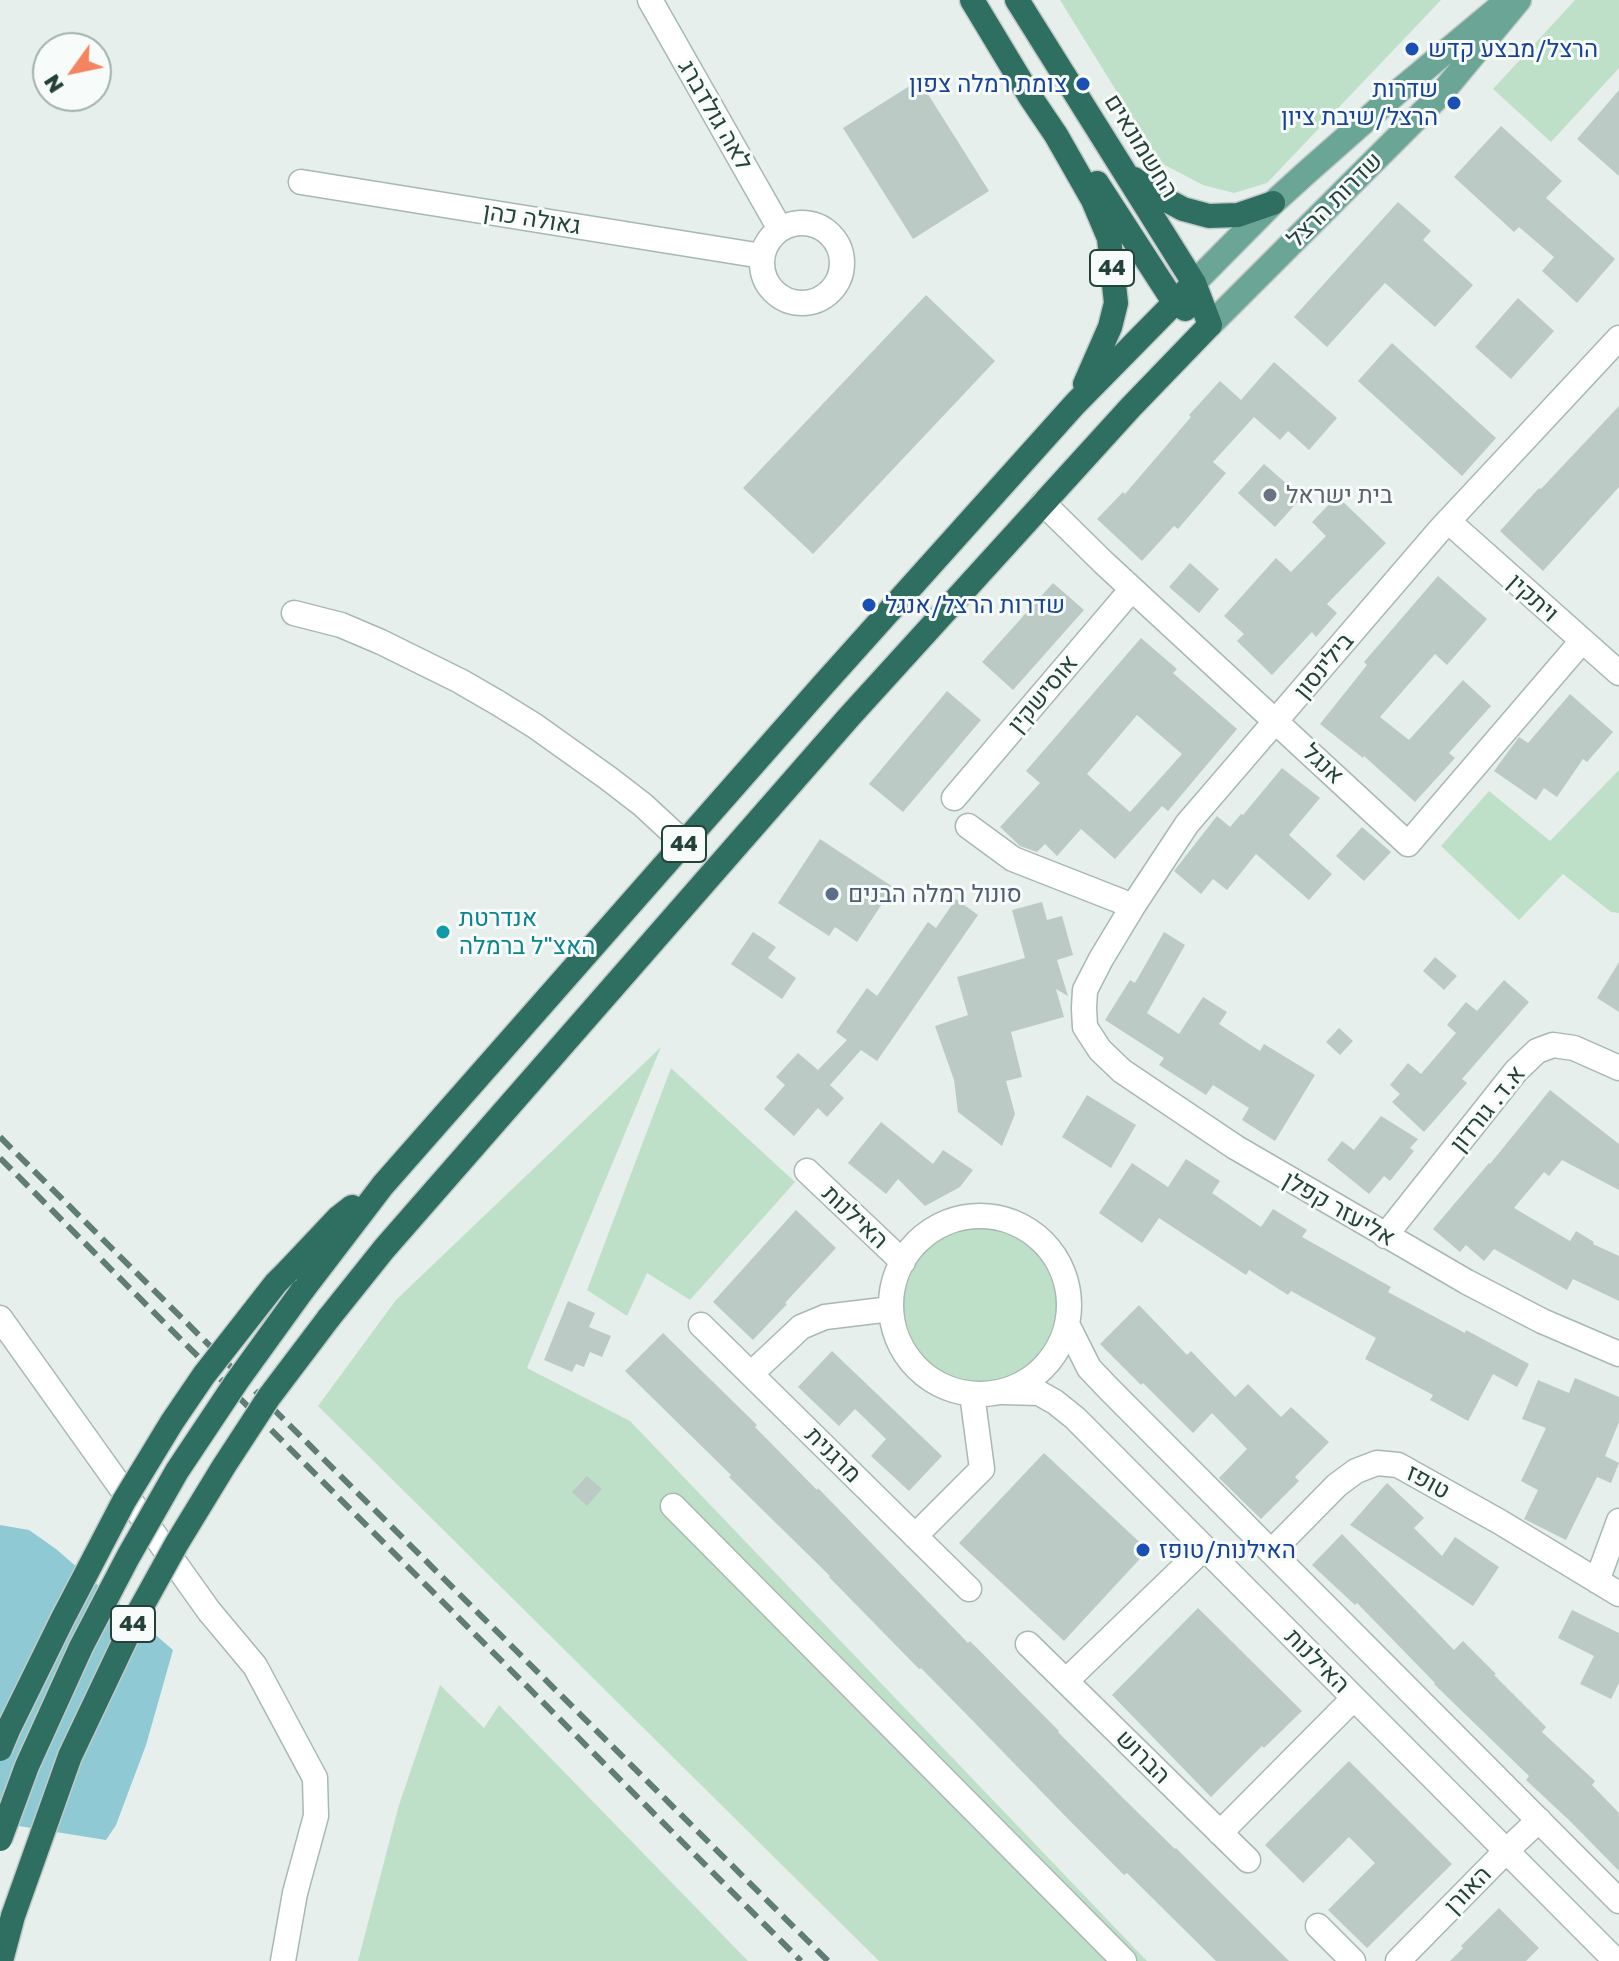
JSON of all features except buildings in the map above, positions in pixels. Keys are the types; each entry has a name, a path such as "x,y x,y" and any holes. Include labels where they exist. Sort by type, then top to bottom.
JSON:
{"highway":[{"name":"44","path":"972,0 1056,135 1093,200 1109,238 1116,303 1110,327 1075,404"},
{"name":"החשמונאים","path":"1017,0 1194,283 1210,325"},
{"path":"1056,135 1103,190 1174,302 1210,325"},
{"name":"44","path":"1120,167 1153,193 1183,209 1209,216 1238,215 1273,203"},
{"name":"44","path":"0,1839 27,1766 81,1647 177,1471 237,1381 383,1185 1075,404 1194,283"},
{"name":"44","path":"1,1961 13,1916 70,1756 136,1617 177,1543 269,1397 384,1249 839,729 1130,408 1210,325"},
{"path":"0,1749 124,1501 172,1422 204,1375 276,1283 338,1218 383,1185"}],"main road":[{"name":"שדרות הרצל","path":"1194,283 1273,203 1400,90 1508,0"},
{"name":"שדרות הרצל","path":"1210,325 1441,94 1519,0"}],"street":[{"name":"לאה גולדברג","path":"650,0 780,229"},
{"name":"גאולה כהן","path":"301,182 762,256"},
{"path":"804,223 822,228 832,236 842,259 837,283 829,293 806,304 788,301 768,285 762,256 767,243 780,229 804,223"},
{"name":"בילינסון","path":"1085,1027 1085,990 1133,906 1187,824 1448,521 1619,338"},
{"name":"אנגל","path":"1043,503 1408,844 1582,641"},
{"name":"ויתקין","path":"1448,521 1619,673"},
{"name":"אוסישקין","path":"954,798 1132,589"},
{"path":"294,613 341,625 381,642 498,703 608,778 684,843"},
{"path":"968,826 1013,859 1133,906"},
{"name":"אליעזר קפלן","path":"1085,1027 1100,1050 1122,1071 1235,1147 1467,1282 1542,1321 1619,1354"},
{"name":"א.ד. גורדון","path":"1385,1236 1516,1071 1537,1051 1553,1045 1574,1048 1619,1068"},
{"name":"האילנות","path":"807,1171 903,1262"},
{"path":"989,1216 1019,1225 1044,1243 1060,1265 1069,1295 1068,1326 1055,1355 1031,1379 1003,1392 972,1394 942,1386 917,1368 898,1340 891,1309 895,1278 903,1262 909,1251 932,1229 958,1218 989,1216"},
{"path":"751,1374 801,1327 825,1317 891,1309"},
{"path":"0,1318 209,1611 255,1666 315,1778 316,1816 295,1893 283,1961"},
{"name":"מרגנית","path":"701,1325 969,1589"},
{"name":"האילנות","path":"1068,1326 1089,1368 1619,1901"},
{"name":"האילנות","path":"1003,1392 1039,1393 1075,1418 1616,1961"},
{"path":"915,1536 982,1469 972,1394"},
{"name":"טופז","path":"1271,1552 1337,1485 1356,1471 1377,1463 1398,1465 1619,1594"},
{"path":"673,1506 1124,1961"},
{"path":"1597,1581 1619,1521"},
{"path":"1066,1681 1204,1548"},
{"name":"הברוש","path":"1028,1644 1248,1860"},
{"path":"1220,1833 1354,1698"},
{"name":"האורן","path":"1398,1961 1539,1820"},
{"path":"1318,1926 1353,1961"}],"green space":[{"path":"1060,0 1441,0 1267,183 1234,193 1203,185 1161,163"},
{"path":"1575,0 1619,0 1619,68 1551,142 1493,89"},
{"path":"1619,770 1619,913 1611,912 1563,874 1519,920 1441,846 1489,791 1550,841"},
{"path":"661,1047 527,1368 630,1421 1147,1961 879,1961 318,1406 396,1300"},
{"path":"671,1068 795,1182 690,1300 647,1273 627,1316 587,1290"},
{"path":"981,1227 1011,1233 1036,1250 1053,1275 1059,1305 1053,1335 1036,1360 1011,1377 981,1383 951,1377 926,1360 909,1335 903,1305 909,1275 926,1250 951,1233"},
{"path":"440,1685 484,1728 499,1705 748,1961 358,1961 399,1805"}],"water":[{"path":"0,1525 29,1530 56,1549 173,1650 146,1745 116,1825 106,1840 0,1823"}],"railway":[{"path":"0,1137 828,1961"},
{"path":"0,1158 801,1961"}],"place":[{"name":"הרצל/מבצע קדש","path":"1412,49"},
{"name":"צומת רמלה צפון","path":"1083,84"},
{"name":"שדרות הרצל/שיבת ציון","path":"1454,103"},
{"name":"בית ישראל","path":"1270,495"},
{"name":"שדרות הרצל/אנגל","path":"869,605"},
{"name":"סונול רמלה הבנים","path":"832,894"},
{"name":"אנדרטת האצ\"ל ברמלה","path":"443,932"},
{"name":"האילנות/טופז","path":"1143,1550"}]}
